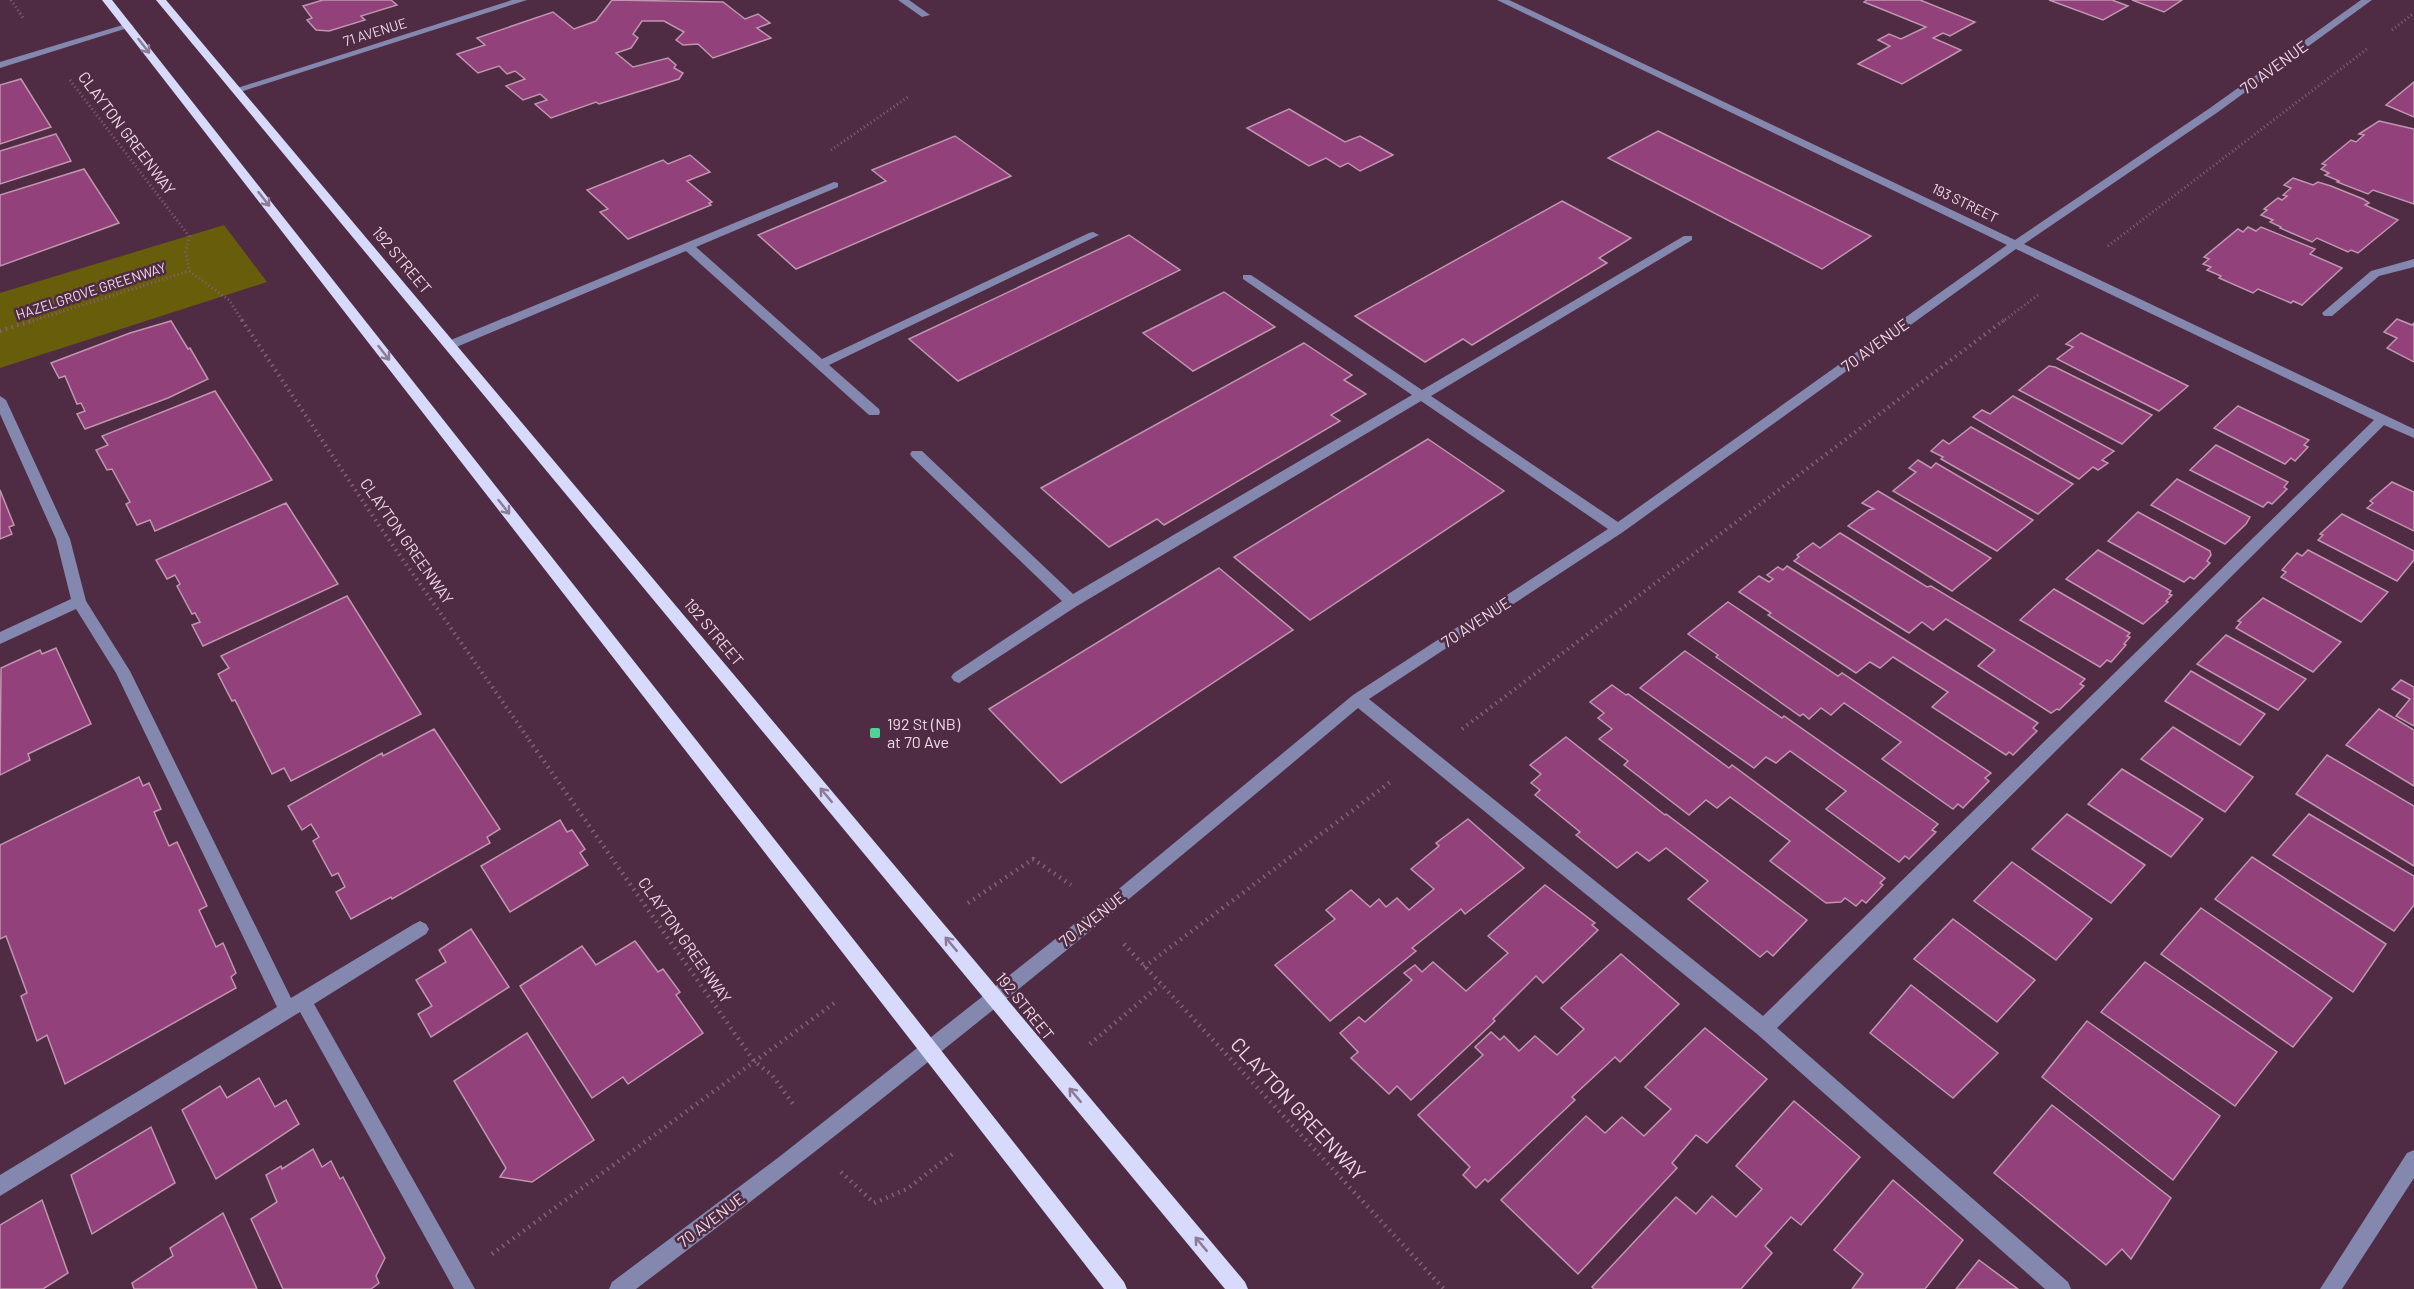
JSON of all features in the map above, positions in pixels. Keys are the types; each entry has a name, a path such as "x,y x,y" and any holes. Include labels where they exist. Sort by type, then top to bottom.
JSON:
{"main road":[{"path":"107,0 1117,1289"},
{"name":"192 STREET","path":"161,0 1238,1289"}],"street":[{"name":"71 AVENUE","path":"236,90 481,9 522,0"},
{"path":"903,0 925,15"},
{"name":"193 STREET","path":"1502,0 2414,434"},
{"name":"70 AVENUE","path":"619,1289 786,1164 930,1050 1121,897 1358,699 1618,529 2016,244 2214,110 2367,0"},
{"path":"0,65 129,26"},
{"path":"450,345 834,185"},
{"path":"821,364 1093,235"},
{"path":"959,677 1072,602 1688,238"},
{"path":"688,246 874,412"},
{"path":"2328,313 2375,273 2412,265"},
{"path":"1247,277 1618,529"},
{"path":"0,400 63,539 79,603 122,672 295,1006 462,1284"},
{"path":"1764,1028 2383,419"},
{"path":"916,454 1072,602"},
{"path":"0,638 79,603"},
{"path":"1358,699 1764,1028 2061,1289"},
{"path":"0,1186 420,929"},
{"path":"2330,1289 2414,1160"}],"path":[{"name":"CLAYTON GREENWAY","path":"11,0 47,51 189,236 186,252 189,270 229,300 380,527 753,1061 772,1075 784,1092"},
{"path":"2386,35 2414,14"},
{"path":"2106,248 2367,49"},
{"name":"HAZELGROVE GREENWAY","path":"0,331 189,270"},
{"path":"1144,967 2044,291"},
{"path":"1000,880 1033,860 1066,880"},
{"name":"CLAYTON GREENWAY","path":"1129,949 1444,1289"},
{"path":"1112,1027 1161,985"},
{"path":"462,1284 753,1061 798,1030"},
{"path":"846,1179 874,1203 907,1189"}],"shaded area":[{"path":"224,225 267,282 0,368 0,293"}],"building":[{"path":"323,0 391,0 397,5 361,16 365,20 329,31 316,30 307,20 312,18 303,6"},
{"path":"612,0 723,2 745,19 758,14 770,23 757,28 771,38 713,58 698,44 683,45 676,40 684,32 664,21 642,21 633,34 638,38 631,48 616,53 633,67 668,58 676,65 674,68 683,73 679,79 599,104 596,102 551,118 535,104 547,100 540,94 523,100 506,86 525,79 515,71 507,74 499,66 478,73 457,54 485,45 477,38 553,12 574,29 596,21"},
{"path":"1867,0 1920,0 1975,22 1950,36 1943,33 1933,38 1961,50 1902,84 1858,64 1890,46 1878,40 1889,34 1901,39 1926,27 1864,2"},
{"path":"2049,0 2112,0 2128,6 2103,20"},
{"path":"2132,0 2182,0 2164,12"},
{"path":"21,79 51,127 0,144 0,85"},
{"path":"2414,82 2414,117 2386,105"},
{"path":"1289,109 1345,142 1360,136 1393,155 1360,171 1348,163 1340,167 1326,158 1309,166 1247,128"},
{"path":"2379,121 2414,129 2414,204 2373,190 2368,194 2337,182 2339,181 2325,175 2329,173 2321,169 2326,165 2322,164 2351,140 2356,142 2364,135 2359,134"},
{"path":"1658,131 1871,236 1822,269 1608,158"},
{"path":"56,134 71,161 0,184 0,151"},
{"path":"955,136 1011,176 796,269 758,235 886,181 872,170"},
{"path":"690,155 710,172 687,181 712,202 709,203 711,205 628,239 600,212 608,209 587,190 663,160 668,164"},
{"path":"84,169 119,223 0,266 0,195"},
{"path":"2293,178 2313,185 2318,182 2331,186 2363,199 2369,203 2365,205 2398,220 2358,253 2351,250 2348,252 2317,238 2312,242 2280,228 2270,222 2273,220 2261,215 2267,210 2264,209 2278,198 2282,200 2287,196 2283,195 2291,188 2284,185"},
{"path":"1562,201 1631,238 1599,258 1607,263 1472,345 1463,339 1425,362 1355,316"},
{"path":"2248,227 2256,231 2261,227 2315,249 2310,254 2342,268 2302,305 2293,301 2291,303 2258,289 2253,293 2207,270 2211,267 2203,264 2209,259 2204,257 2238,229 2243,232"},
{"path":"1129,235 1180,270 958,381 909,339"},
{"path":"1224,292 1275,327 1193,371 1143,333"},
{"path":"2397,319 2412,325 2414,323 2414,362 2387,348 2397,338 2384,332"},
{"path":"171,321 208,379 168,398 85,429 77,414 85,411 81,403 77,404 65,376 59,378 51,363 130,333"},
{"path":"2081,333 2188,386 2159,411 2057,359 2073,347 2066,344"},
{"path":"1304,343 1352,375 1344,380 1366,394 1331,415 1340,421 1164,525 1157,519 1109,547 1041,488"},
{"path":"2049,366 2152,415 2122,444 2019,390"},
{"path":"215,391 272,480 155,531 150,520 137,525 126,504 130,502 112,469 107,470 96,450 108,445 102,436"},
{"path":"2013,396 2114,451 2102,460 2108,463 2098,470 2093,467 2079,479 1973,417 1982,410 1990,414"},
{"path":"2238,406 2309,440 2304,445 2308,447 2295,461 2291,458 2285,464 2214,428"},
{"path":"1971,427 2073,484 2038,514 1941,459 1943,457 1931,451 1943,440 1949,444"},
{"path":"1428,439 1504,491 1310,620 1234,557"},
{"path":"2216,445 2288,482 2284,487 2287,489 2272,504 2268,502 2263,507 2190,470"},
{"path":"1918,460 1931,468 1936,463 2033,520 1997,551 1893,491 1916,472 1909,468"},
{"path":"2177,479 2250,517 2246,524 2225,544 2151,505"},
{"path":"2392,482 2414,492 2414,531 2367,508 2373,503 2370,501"},
{"path":"0,490 14,525 9,527 12,534 0,539"},
{"path":"1878,491 1991,558 1952,591 1848,526 1869,510 1874,509 1862,503"},
{"path":"286,503 338,584 203,646 192,625 200,622 195,613 192,614 177,586 180,584 175,575 167,579 156,560"},
{"path":"2138,512 2210,551 2211,555 2207,561 2210,563 2194,579 2190,577 2184,582 2108,541"},
{"path":"2342,514 2414,551 2414,560 2397,581 2318,540 2323,535 2320,534"},
{"path":"1840,533 1927,587 1931,586 2085,679 2080,684 2084,686 2059,710 2051,713 1978,666 1995,650 1946,619 1933,630 1922,622 1909,633 1794,561 1799,557 1797,555 1813,543 1820,548"},
{"path":"2098,550 2171,591 2169,594 2172,595 2166,601 2168,602 2143,624 2066,579"},
{"path":"2308,550 2388,592 2361,622 2281,577 2286,572 2282,570 2297,553 2302,556"},
{"path":"1787,566 2038,723 2033,728 2037,731 2013,755 2009,752 2006,755 1932,707 1948,692 1893,657 1880,668 1870,662 1856,673 1768,615 1771,613 1739,592 1759,576 1769,582 1773,579 1767,575 1778,567 1783,570"},
{"path":"1219,568 1293,630 1061,783 989,709"},
{"path":"2054,589 2130,633 2127,636 2130,637 2124,644 2126,645 2111,662 2107,660 2100,667 2020,620"},
{"path":"347,596 421,714 291,781 284,768 272,774 235,700 232,701 218,674 229,668 221,656"},
{"path":"2263,598 2341,642 2313,672 2236,628 2241,622 2238,621"},
{"path":"1728,602 1838,676 1842,673 1991,773 1985,778 1989,781 1963,808 1958,804 1953,809 1882,759 1901,742 1844,703 1831,715 1821,708 1809,719 1803,714 1800,716 1716,657 1718,655 1688,634"},
{"path":"2226,635 2306,679 2278,710 2197,664"},
{"path":"56,648 91,724 28,754 30,760 0,775 1,668 40,650 42,654"},
{"path":"1685,651 1782,718 1784,716 1938,824 1932,830 1936,832 1909,859 1905,856 1899,862 1826,809 1846,791 1790,751 1776,763 1766,757 1754,768 1640,688"},
{"path":"2191,671 2265,714 2240,745 2165,701"},
{"path":"2401,680 2414,687 2414,726 2396,716 2410,699 2392,689"},
{"path":"1612,685 1626,695 1628,694 1729,768 1732,765 1885,878 1880,883 1883,885 1866,903 1862,900 1856,906 1845,898 1841,902 1826,903 1770,861 1790,841 1730,797 1717,808 1706,800 1689,815 1624,765 1628,761 1599,739 1612,729 1598,718 1604,713 1590,702"},
{"path":"2379,709 2414,730 2414,786 2346,745"},
{"path":"2173,727 2253,777 2225,812 2141,759"},
{"path":"434,729 500,829 487,837 490,843 392,899 391,897 351,919 336,892 345,887 338,873 332,876 313,841 319,837 311,824 302,830 288,806 382,753 383,756"},
{"path":"1566,737 1665,815 1807,920 1773,956 1767,951 1760,957 1688,899 1708,881 1666,848 1649,861 1637,852 1617,868 1576,835 1580,832 1535,795 1540,790 1531,783 1541,774 1530,765"},
{"path":"2327,755 2414,806 2414,866 2296,794"},
{"path":"2122,769 2203,819 2171,857 2088,804"},
{"path":"139,777 143,786 149,783 161,809 154,812 169,846 177,842 207,906 199,910 216,947 223,943 236,973 231,977 236,988 65,1084 47,1035 37,1041 21,996 27,993 6,936 0,939 0,845"},
{"path":"2067,814 2145,865 2111,903 2032,849"},
{"path":"2309,814 2414,876 2414,905 2394,931 2273,855"},
{"path":"1468,819 1524,868 1465,914 1461,909 1412,948 1416,951 1330,1021 1275,965 1335,919 1326,910 1351,890 1370,907 1379,899 1386,907 1397,898 1409,910 1434,889 1411,869 1439,846 1436,843"},
{"path":"560,820 567,832 572,830 585,849 580,853 588,865 510,912 481,866"},
{"path":"2252,857 2386,944 2353,992 2215,899"},
{"path":"2012,862 2092,919 2056,960 1974,901"},
{"path":"1545,885 1595,923 1592,925 1598,930 1543,983 1536,976 1493,1019 1495,1021 1411,1100 1397,1086 1389,1094 1351,1058 1358,1052 1340,1033 1359,1017 1365,1022 1412,980 1404,973 1415,965 1422,972 1433,962 1466,991 1508,953 1488,936"},
{"path":"2201,908 2332,998 2293,1047 2161,954"},
{"path":"1953,919 2035,980 1997,1022 1914,959"},
{"path":"471,929 509,987 431,1037 418,1014 432,1006 416,980 446,962 439,950"},
{"path":"635,941 658,972 663,969 680,992 676,995 703,1033 628,1084 623,1077 592,1098 520,986 582,946 596,965"},
{"path":"1621,954 1679,1004 1620,1062 1615,1057 1572,1097 1575,1100 1488,1182 1485,1179 1476,1188 1463,1175 1470,1167 1418,1115 1483,1055 1475,1047 1491,1032 1500,1040 1504,1036 1519,1051 1535,1036 1557,1055 1584,1029 1561,1008"},
{"path":"2145,962 2277,1052 2235,1106 2101,1012"},
{"path":"1911,985 1998,1053 1953,1098 1870,1033"},
{"path":"2087,1021 2220,1116 2173,1180 2042,1077"},
{"path":"1705,1028 1767,1079 1707,1143 1696,1135 1672,1163 1677,1168 1578,1274 1501,1200 1586,1116 1605,1133 1622,1117 1644,1136 1671,1109 1645,1087"},
{"path":"527,1033 594,1140 532,1182 500,1177 506,1168 454,1081"},
{"path":"259,1078 275,1107 286,1100 299,1124 216,1179 182,1110 220,1086 227,1098"},
{"path":"1794,1101 1860,1157 1801,1225 1791,1217 1765,1246 1772,1253 1741,1289 1594,1289 1592,1287 1676,1197 1696,1214 1712,1196 1736,1217 1762,1189 1736,1166"},
{"path":"2052,1105 2171,1198 2131,1259 2122,1249 2106,1265 1994,1173"},
{"path":"151,1127 175,1183 92,1234 71,1175"},
{"path":"313,1149 322,1167 331,1161 340,1179 343,1177 385,1258 376,1276 379,1283 371,1289 283,1289 251,1219 277,1202 266,1175 281,1166 282,1169"},
{"path":"1893,1180 1963,1240 1925,1289 1852,1289 1863,1274 1834,1250"},
{"path":"42,1200 68,1273 43,1289 0,1289 0,1225"},
{"path":"223,1213 257,1289 134,1289 132,1283 173,1256 170,1248"},
{"path":"1979,1260 2018,1289 1956,1289"}],"place":[{"name":"192 St (NB) at 70 Ave","path":"875,733"}]}
